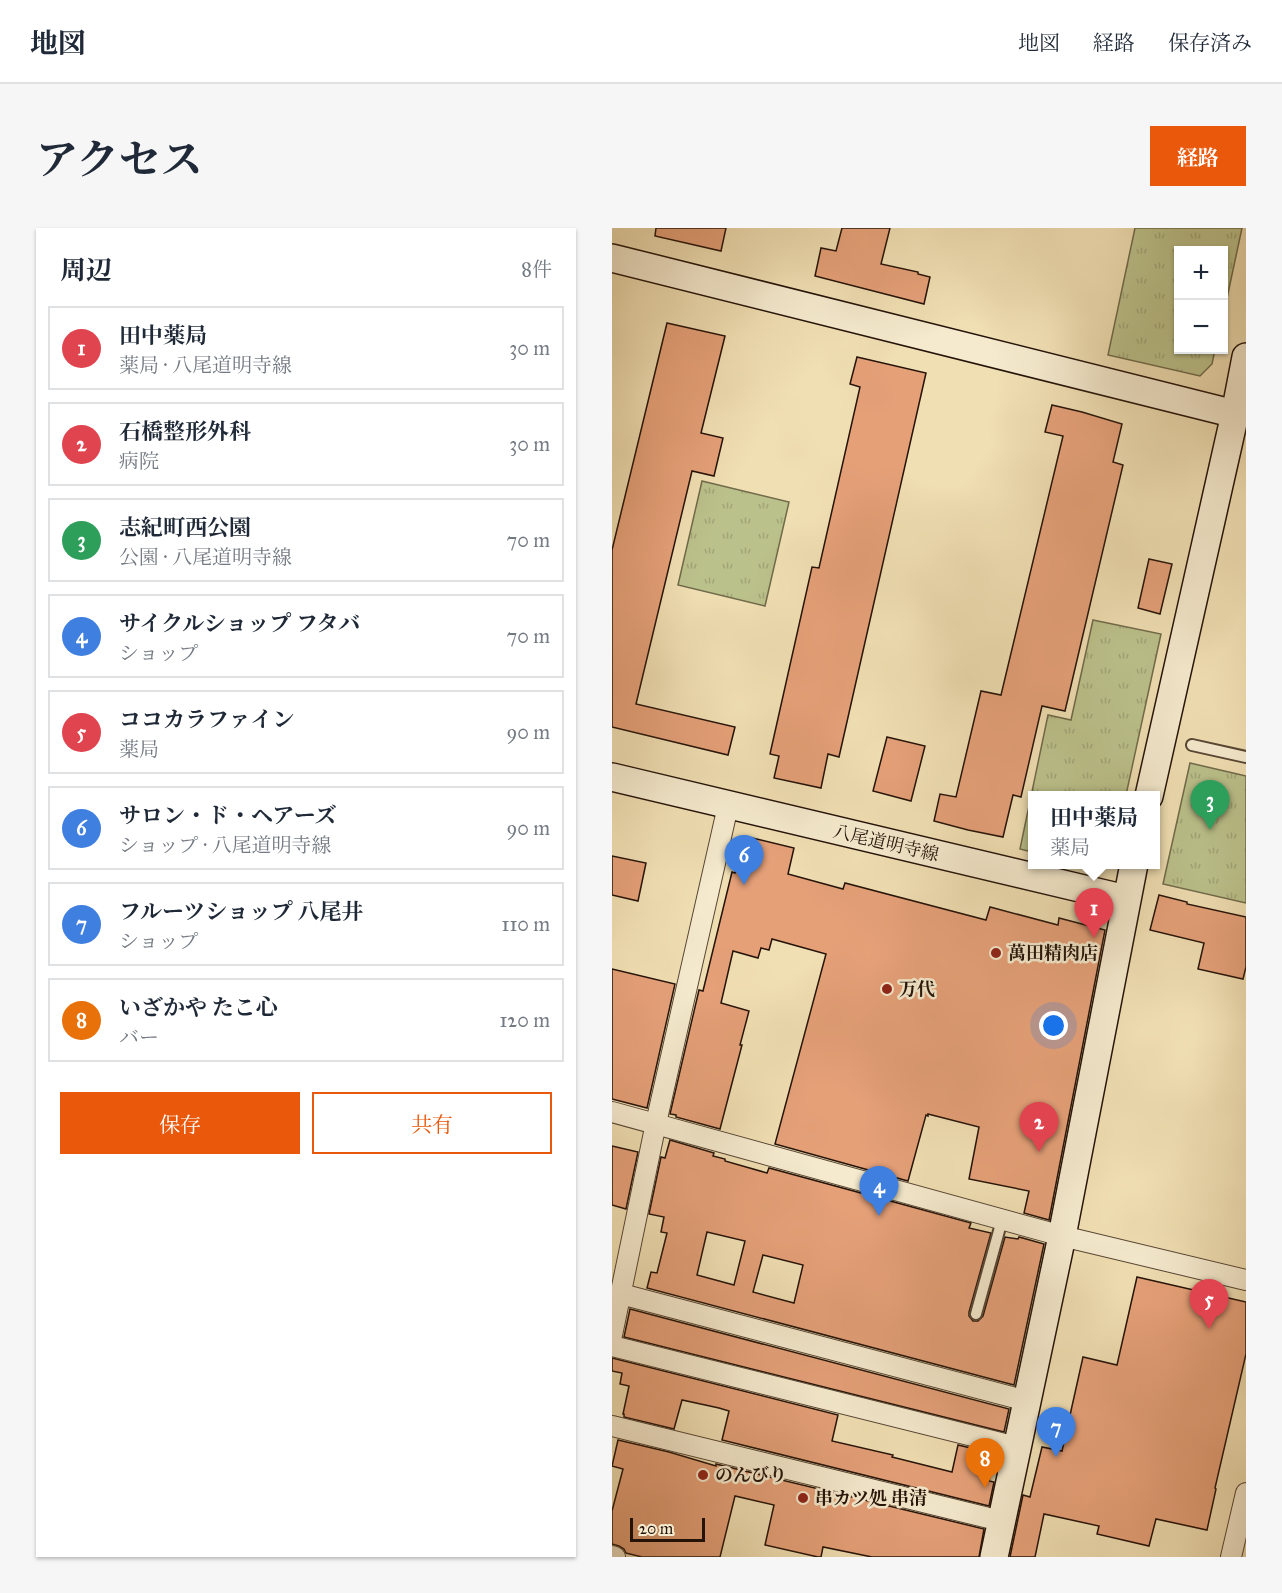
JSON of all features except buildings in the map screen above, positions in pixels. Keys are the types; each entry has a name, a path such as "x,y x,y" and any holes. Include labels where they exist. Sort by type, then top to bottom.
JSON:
{"street":[{"path":"612,258 1238,418"},
{"path":"1150,791 1238,418 1246,357"},
{"name":"八尾道明寺線","path":"612,777 1126,899"},
{"path":"612,1335 656,1123 728,806"},
{"path":"994,1557 1062,1236 1133,869"},
{"path":"612,1112 1062,1236 1246,1280"},
{"path":"621,1294 1027,1401"},
{"path":"612,1346 1017,1447"},
{"path":"612,1426 1001,1521"},
{"path":"1231,1557 1246,1493"}],"lane":[{"path":"1192,745 1246,757"},
{"path":"976,1314 1002,1220"}],"green space":[{"path":"1135,228 1242,228 1228,293 1228,246 1174,246 1174,354 1214,354 1212,364 1200,376 1108,355"},
{"path":"702,481 789,502 765,606 678,585"},
{"path":"1093,620 1161,634 1127,791 1032,791 1048,715 1071,720"},
{"path":"1190,763 1246,776 1246,903 1163,884"},
{"path":"1028,811 1028,851 1020,849"}],"place":[{"name":"志紀町西公園","path":"1210,830"},
{"name":"サロン・ド・ヘアーズ","path":"744,885"},
{"name":"田中薬局","path":"1094,938"},
{"name":"萬田精肉店","path":"996,953"},
{"name":"万代","path":"887,989"},
{"name":"石橋整形外科","path":"1039,1152"},
{"name":"サイクルショップ フタバ","path":"879,1216"},
{"name":"ココカラファイン","path":"1209,1329"},
{"name":"フルーツショップ 八尾井","path":"1056,1457"},
{"name":"のんびり","path":"703,1475"},
{"name":"いざかや たこ心","path":"985,1488"},
{"name":"串カツ処 串清","path":"803,1498"}]}
